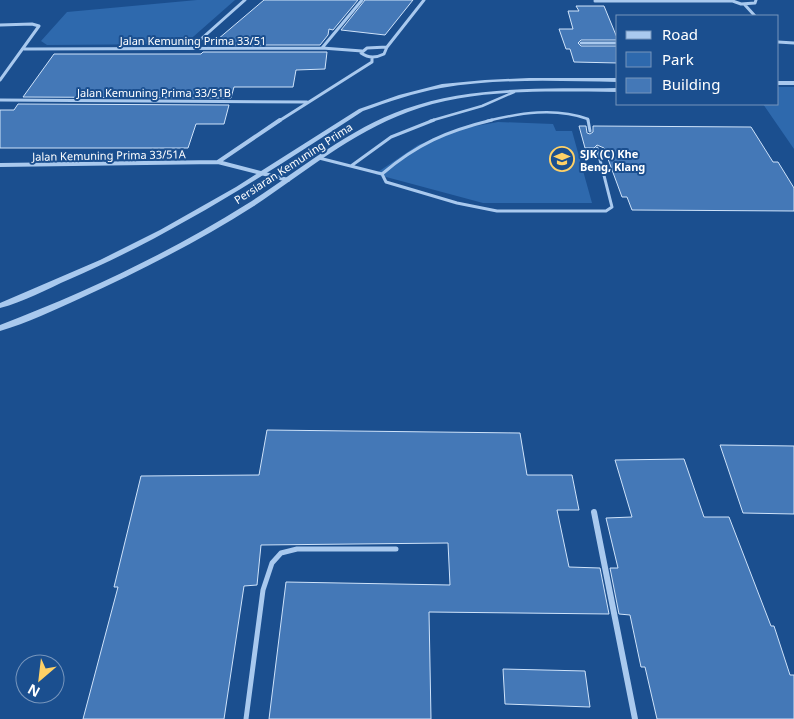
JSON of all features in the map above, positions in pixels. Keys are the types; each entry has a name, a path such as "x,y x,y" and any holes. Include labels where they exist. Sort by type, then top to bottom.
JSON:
{"street":[{"path":"190,48 245,0"},
{"path":"322,48 362,0"},
{"path":"387,47 368,48 362,51 364,55 372,57 384,54 387,47 424,0"},
{"path":"595,1 730,1 745,5 755,3 756,0"},
{"path":"745,5 754,15"},
{"path":"0,25 37,24 39,26 0,80"},
{"path":"779,42 794,42"},
{"path":"581,43 616,43"},
{"name":"Jalan Kemuning Prima 33/51","path":"24,48 322,48 362,51"},
{"path":"218,162 307,102 372,62 372,57"},
{"path":"779,77 794,78"},
{"name":"Persiaran Kemuning Prima","path":"0,306 91,268 163,233 261,174 361,110 441,86 486,81 616,80"},
{"path":"779,83 794,82"},
{"name":"Persiaran Kemuning Prima","path":"0,328 115,279 199,235 379,121 410,109 483,94 616,90"},
{"name":"Jalan Kemuning Prima 33/51B","path":"0,100 307,102"},
{"path":"218,162 288,180"},
{"name":"Jalan Kemuning Prima 33/51A","path":"0,165 218,162"},
{"path":"594,512 635,719"}],"lane":[{"path":"351,166 391,137 423,122 482,106 514,92"},
{"path":"382,174 401,158 428,141 479,124 533,113 564,112 588,119 590,130"},
{"path":"319,158 382,174 386,182 402,188 497,211 606,211 612,207 597,148"},
{"path":"246,719 263,590 272,563 281,553 297,549 396,549"}],"green space":[{"path":"197,0 235,0 185,44 47,45 41,41 67,12"},
{"path":"779,87 794,87 794,149 764,105 779,105"},
{"path":"498,122 553,124 556,131 572,131 592,203 483,203 375,174 418,145 465,128"}],"building":[{"path":"264,0 358,0 333,30 329,29 328,35 320,45 211,45"},
{"path":"365,0 413,0 385,35 341,30"},
{"path":"576,6 604,6 616,35 616,40 581,40 578,43 581,46 616,46 616,63 574,62 570,49 566,49 559,29 573,29 568,11 579,11"},
{"path":"203,52 327,52 325,69 296,70 293,87 234,87 231,98 23,97 54,54 201,54"},
{"path":"18,104 229,105 224,124 196,124 188,148 0,148 0,110 14,110"},
{"path":"579,126 586,126 587,133 590,134 593,132 593,126 751,127 773,162 778,162 794,188 794,211 632,210 627,197 622,197 604,148 597,145 594,148 585,148"},
{"path":"267,430 520,433 527,475 572,475 579,510 557,510 569,567 600,568 609,614 429,612 431,719 269,719 286,582 450,585 448,543 261,545 257,585 244,586 224,719 83,719 118,587 114,587 141,476 259,475"},
{"path":"720,445 794,446 794,514 743,513"},
{"path":"684,459 704,517 729,517 771,626 774,626 790,675 794,675 794,719 657,719 645,667 641,667 630,615 619,614 610,568 618,568 606,518 632,517 615,460"},
{"path":"503,669 585,671 590,707 505,704"}],"place":[{"name":"SJK (C) Khe Beng, Klang","path":"562,159"}]}
